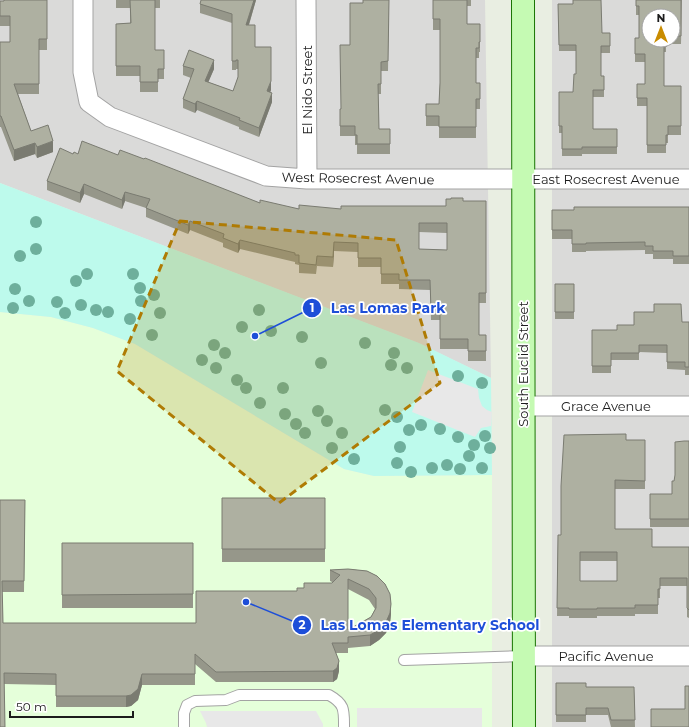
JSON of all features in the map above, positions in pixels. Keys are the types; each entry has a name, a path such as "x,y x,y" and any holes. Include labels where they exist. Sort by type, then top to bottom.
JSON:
{"main road":[{"name":"South Euclid Street","path":"523,0 522,179 524,727"}],"street":[{"name":"West Rosecrest Avenue","path":"82,0 83,72 89,102 110,117 266,176 307,179 522,179"},
{"name":"El Nido Street","path":"306,0 307,179"},
{"name":"East Rosecrest Avenue","path":"522,179 689,179"},
{"name":"Grace Avenue","path":"523,406 689,406"},
{"name":"Pacific Avenue","path":"523,656 689,656"}],"lane":[{"path":"404,660 523,656"},
{"path":"184,727 184,713 187,705 195,701 226,700 239,695 329,695 339,700 344,710 344,727"}],"highlighted area":[{"path":"180,221 396,240 440,383 279,503 117,371"}],"shaded area":[{"path":"0,0 485,0 491,378 418,343 0,183"},
{"path":"552,0 689,0 689,727 552,727"},
{"path":"0,183 419,343 491,378 492,475 374,476 344,469 135,344 93,328 51,317 0,312"},
{"path":"0,312 51,317 93,328 135,344 344,469 374,476 492,475 492,727 0,727"},
{"path":"428,370 478,389 482,406 492,412 491,426 481,428 475,437 412,412"},
{"path":"357,708 482,708 482,727 357,727"},
{"path":"200,711 316,711 323,724 323,727 207,727"}],"building":[{"path":"47,0 47,39 39,39 39,84 14,84 31,131 48,125 53,141 37,147 35,143 14,150 0,116 0,42 10,42 10,16 0,16 0,1"},
{"path":"130,0 155,0 155,50 164,50 164,69 158,69 158,82 140,82 140,66 116,66 116,24 131,23"},
{"path":"201,0 254,0 246,25 255,25 255,47 271,47 271,81 267,91 272,93 259,128 239,120 240,118 197,101 195,104 183,99 194,69 183,66 189,50 214,60 205,81 233,91 238,77 238,60 232,61 232,14 200,4"},
{"path":"363,0 389,0 388,61 381,62 381,84 378,84 379,129 390,129 390,144 357,144 355,126 340,126 340,45 350,45 350,3 363,3"},
{"path":"433,0 467,0 467,24 480,24 479,48 476,48 476,83 480,83 480,99 476,99 476,127 439,127 439,116 426,116 426,104 439,104 440,19 433,19"},
{"path":"573,0 601,0 602,33 610,33 610,46 601,46 601,76 604,76 604,90 593,90 593,129 617,129 617,147 582,147 582,149 562,149 562,126 559,126 559,92 573,92 574,74 576,74 576,45 559,45 558,4 573,4"},
{"path":"636,0 681,0 681,8 641,8 641,48 664,48 664,86 681,86 681,126 668,126 666,145 647,145 647,98 637,98 637,84 645,84 645,54 635,54 635,38 639,38 639,6 636,6"},
{"path":"82,141 118,155 120,150 144,159 145,158 260,203 260,200 299,209 299,205 341,209 341,206 446,206 446,199 451,198 463,198 463,201 486,201 486,293 479,293 479,335 486,335 486,351 468,351 468,339 440,339 440,310 431,310 430,280 399,280 399,274 381,274 381,258 358,258 358,243 334,242 333,257 317,256 316,265 299,263 299,255 295,255 295,253 240,240 238,244 223,238 224,234 190,221 188,225 146,208 150,199 125,192 122,200 84,184 80,193 47,181 60,148 73,154 74,152 78,154","holes":["419,223 447,223 447,250 419,249"]},
{"path":"574,207 689,207 689,256 673,256 673,251 653,251 653,246 645,246 645,242 572,244 572,230 552,230 552,210 574,210"},
{"path":"555,284 574,284 574,312 555,312"},
{"path":"654,304 681,304 682,322 689,322 689,367 685,367 685,362 667,362 667,345 639,345 639,353 611,353 611,366 592,366 592,330 617,330 617,325 634,325 634,312 654,312"},
{"path":"626,434 626,440 645,440 645,481 615,480 615,529 652,529 652,547 689,547 689,610 687,608 687,578 660,578 658,605 635,605 635,608 557,608 558,535 561,535 561,486 564,435","holes":["580,552 617,552 617,581 580,581"]},
{"path":"689,441 689,519 650,519 650,494 672,494 672,481 674,481 675,475 675,442"},
{"path":"222,498 325,498 325,549 222,549"},
{"path":"0,500 25,500 24,581 2,581 3,623 196,623 196,591 297,591 297,588 304,588 304,583 332,583 340,575 330,570 348,569 367,571 377,576 385,584 390,594 390,613 386,622 379,630 370,635 348,637 348,643 332,643 339,661 337,668 333,671 216,672 195,654 195,674 142,674 138,689 131,695 126,696 56,696 56,674 4,673 5,727 0,727","holes":["348,579 369,589 376,598 376,608 371,617 348,630"]},
{"path":"62,543 193,543 193,594 62,595"},
{"path":"556,683 586,683 586,687 634,687 635,720 611,720 608,708 586,708 586,715 556,715"},
{"path":"685,686 689,686 689,727 651,727 651,709 685,709"}],"place":[{"name":"Las Lomas Park","path":"255,336"},
{"name":"Las Lomas Elementary School","path":"246,602"}]}
